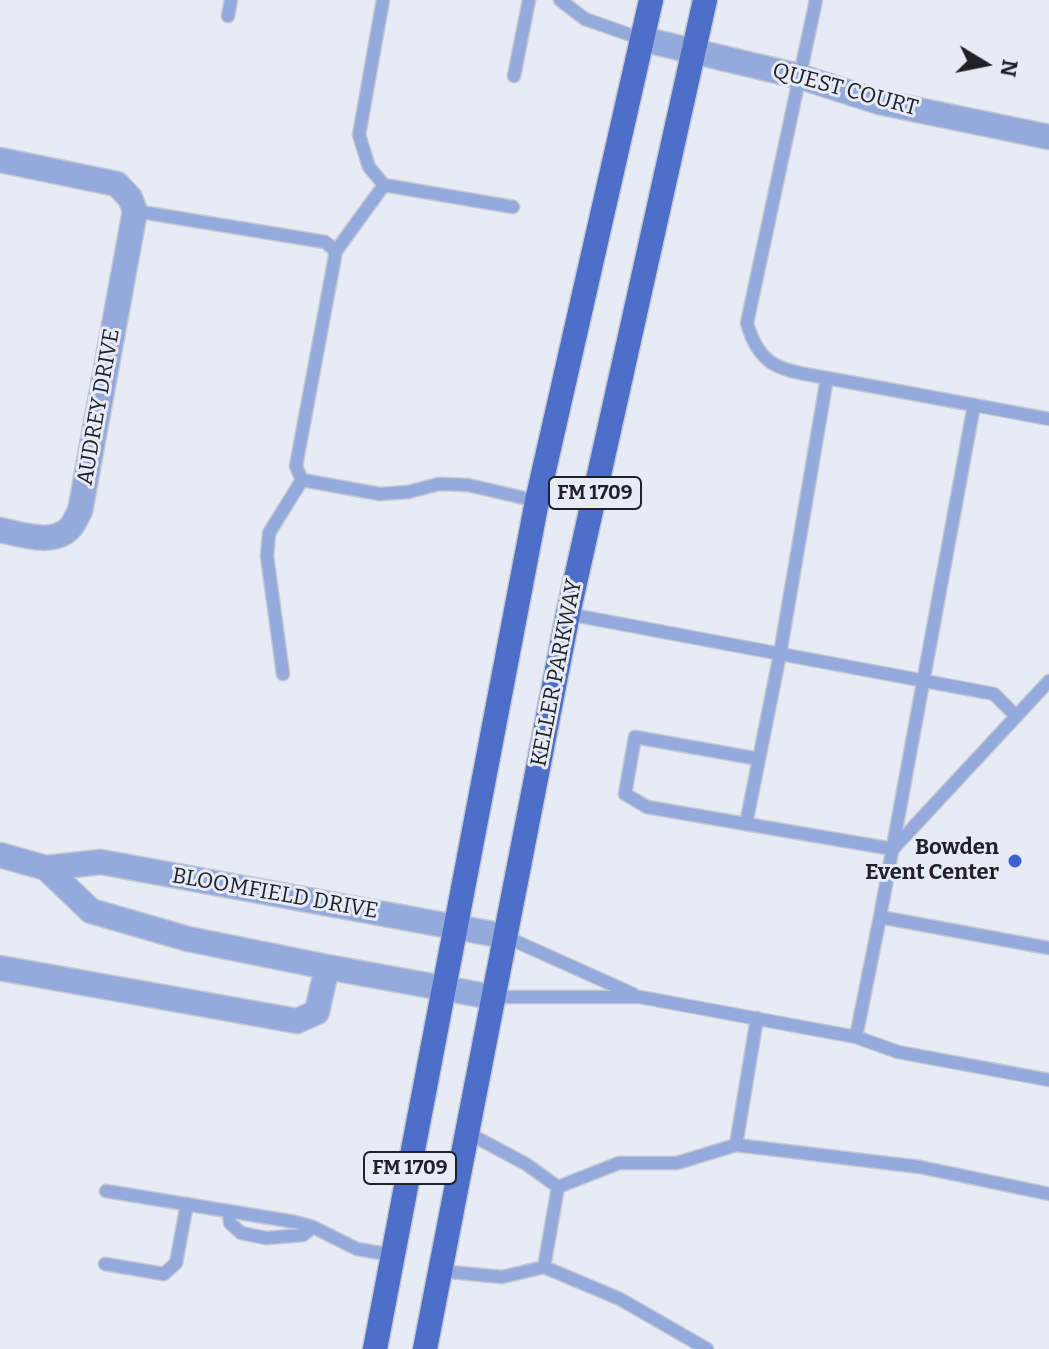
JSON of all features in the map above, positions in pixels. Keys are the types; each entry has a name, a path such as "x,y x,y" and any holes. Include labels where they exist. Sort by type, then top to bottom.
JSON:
{"main road":[{"name":"FM 1709","path":"375,1349 537,501 651,0"},
{"name":"KELLER PARKWAY","path":"425,1349 568,614 705,0"}],"street":[{"name":"QUEST COURT","path":"642,39 798,76 879,102 1049,137"},
{"path":"0,160 117,184 130,198 135,211"},
{"name":"AUDREY DRIVE","path":"0,530 53,537 70,529 80,511 135,211"},
{"name":"BLOOMFIELD DRIVE","path":"0,855 46,868 101,862 504,936"},
{"name":"BLOOMFIELD DRIVE","path":"46,868 91,911 188,939 492,997"},
{"path":"0,968 297,1021 317,1012 327,967"}],"lane":[{"path":"228,16 231,0"},
{"path":"383,0 359,135 369,167 384,185 513,207"},
{"path":"514,76 529,0"},
{"path":"560,0 585,19 642,39"},
{"path":"816,0 747,323 753,344 766,362 786,371 1049,419"},
{"path":"302,480 296,466 336,251 384,185"},
{"path":"135,211 325,242 336,251"},
{"path":"746,824 780,654 827,378"},
{"path":"856,1037 974,405"},
{"path":"302,480 380,494 408,492 439,484 468,485 537,501"},
{"path":"283,674 267,556 269,533 302,480"},
{"path":"568,614 994,694 1016,716"},
{"path":"893,849 1049,681"},
{"path":"759,759 635,737 625,794 647,807 893,849"},
{"path":"880,917 1049,948"},
{"path":"504,936 640,997"},
{"path":"492,997 640,997 856,1037 898,1052 1049,1080"},
{"path":"736,1145 757,1018"},
{"path":"466,1132 526,1164 558,1187"},
{"path":"558,1187 619,1163 677,1163 736,1145 920,1167 1049,1194"},
{"path":"544,1267 558,1187"},
{"path":"106,1191 313,1227 357,1249 393,1255"},
{"path":"105,1264 164,1274 172,1269 176,1263 187,1204"},
{"path":"229,1211 230,1223 241,1233 266,1238 303,1235 313,1227"},
{"path":"440,1271 502,1277 544,1267 620,1299 707,1349"}],"place":[{"name":"Bowden Event Center","path":"1015,861"}]}
